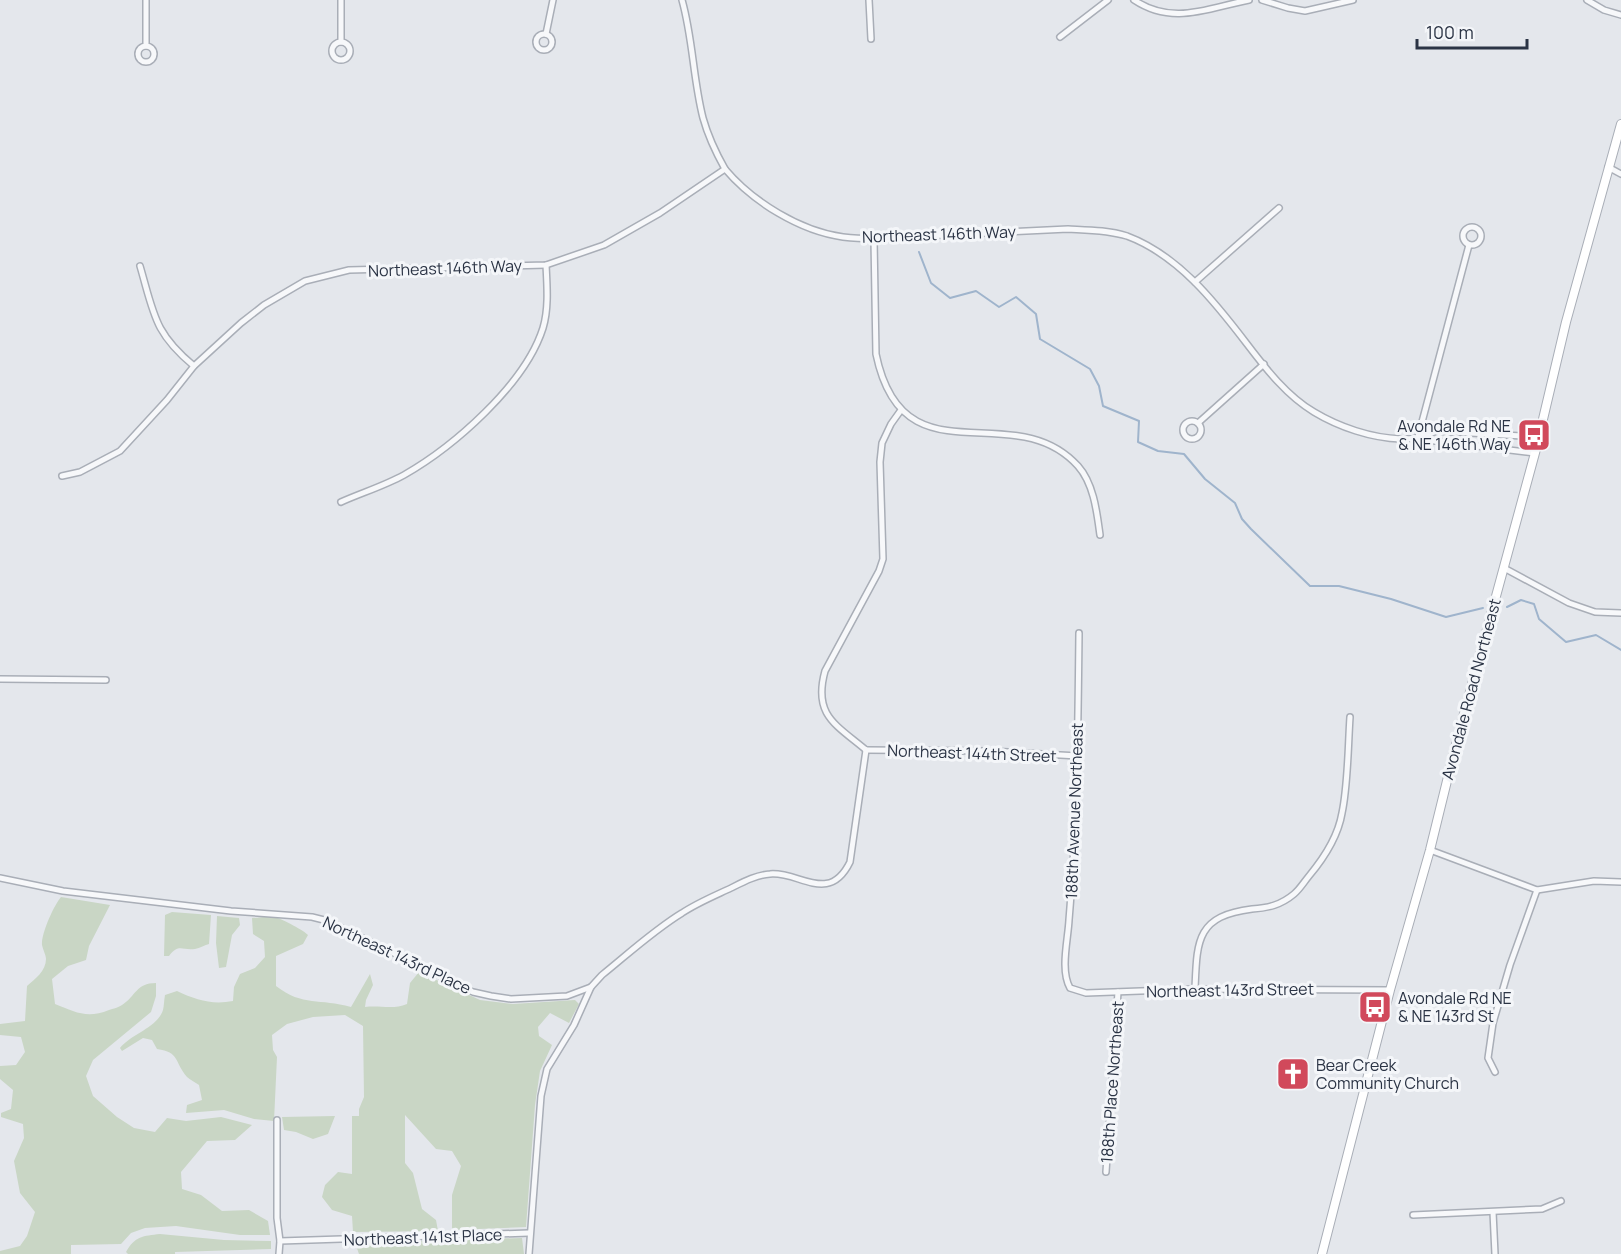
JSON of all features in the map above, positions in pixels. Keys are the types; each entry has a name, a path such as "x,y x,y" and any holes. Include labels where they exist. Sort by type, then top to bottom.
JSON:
{"main road":[{"name":"Avondale Road Northeast","path":"1322,1254 1390,990 1430,850 1459,732 1535,453 1566,322 1621,124"}],"street":[{"path":"146,0 146,46"},
{"path":"341,0 341,42"},
{"path":"546,34 553,0"},
{"path":"682,0 692,44 699,102 716,153 726,169"},
{"path":"869,0 871,39"},
{"path":"1060,38 1108,0"},
{"path":"1134,0 1156,10 1173,14 1204,12 1249,0"},
{"path":"1262,0 1305,11 1349,1"},
{"path":"1587,0 1604,10 1621,15"},
{"path":"1608,167 1621,174"},
{"name":"Northeast 146th Way","path":"62,476 80,472 120,451 167,400 194,366 241,322 264,305 305,281 349,270 546,265 604,245 660,213 726,169 754,196 799,223 815,230 841,236 874,239 1068,229 1098,230 1126,236 1160,252 1195,282 1288,392 1313,412 1356,430 1382,436 1401,439 1418,437 1535,453"},
{"path":"1195,282 1279,208"},
{"path":"874,239 876,354 887,388 901,410 918,422 947,432 1015,434 1028,437 1060,452 1078,466 1089,484 1096,507 1100,535"},
{"path":"1418,437 1469,245"},
{"path":"341,502 402,476 450,445 511,383 535,349 544,327 548,297 546,265"},
{"path":"140,266 152,312 160,330 174,350 194,366"},
{"path":"1198,423 1264,364"},
{"path":"866,750 832,721 824,711 820,698 820,687 825,671 879,571 883,559 880,462 882,443 901,410"},
{"path":"1418,437 1437,431 1539,437"},
{"path":"1504,568 1569,603 1595,612 1621,613"},
{"name":"188th Avenue Northeast","path":"1070,988 1067,982 1066,960 1074,858 1079,633"},
{"path":"0,679 106,680"},
{"path":"1195,989 1199,942 1204,931 1214,921 1230,913 1269,908 1281,903 1295,893 1324,857 1335,835 1342,813 1350,717"},
{"name":"Northeast 144th Street","path":"866,750 990,751 1078,756"},
{"name":"Northeast 143rd Place","path":"0,878 63,891 320,919 344,927 473,992 511,999 567,996 591,987 665,924 701,902 751,879 769,874 825,884 836,880 845,872 850,862 866,750"},
{"path":"1430,850 1538,890 1594,881 1621,882"},
{"path":"1495,1072 1488,1058 1493,1023 1510,965 1538,890"},
{"path":"529,1254 541,1096 547,1069 574,1025 591,987"},
{"name":"Northeast 143rd Street","path":"1070,988 1086,993 1195,989 1390,990"},
{"name":"188th Place Northeast","path":"1106,1172 1118,992"},
{"path":"277,1120 279,1254"},
{"path":"1413,1215 1542,1209 1561,1202"},
{"path":"1493,1212 1495,1254"},
{"name":"Northeast 141st Place","path":"280,1241 530,1233"}],"green space":[{"path":"61,897 110,905 89,946 86,960 68,966 52,979 55,1004 81,1013 101,1013 122,1005 144,985 156,983 156,996 151,1012 93,1060 86,1076 93,1096 134,1128 155,1132 167,1118 186,1121 221,1117 252,1125 235,1140 207,1141 181,1172 182,1189 201,1195 222,1211 249,1210 268,1221 270,1235 240,1235 176,1226 145,1228 131,1233 121,1244 71,1245 71,1254 0,1254 0,1251 20,1246 27,1236 35,1212 20,1193 14,1161 24,1138 23,1124 1,1117 1,1113 11,1109 13,1090 0,1079 0,1066 16,1065 25,1052 21,1037 0,1035 0,1024 25,1021 27,986 40,974 46,963 42,945 44,934"},
{"path":"172,912 211,915 209,944 195,949 178,949 169,956 164,956 165,915"},
{"path":"217,916 239,918 240,925 232,935 226,967 219,968 216,943"},
{"path":"252,918 277,918 308,935 303,944 276,956 276,986 303,1000 351,1007 370,974 373,985 365,1007 402,1006 407,1004 410,983 419,972 480,1000 513,1004 575,1000 579,1004 569,1023 550,1013 538,1027 539,1036 552,1045 540,1071 535,1105 526,1227 452,1230 452,1195 461,1166 452,1151 436,1149 405,1115 405,1163 413,1173 422,1209 436,1220 438,1231 353,1232 352,1216 332,1210 322,1197 325,1185 338,1172 352,1174 352,1116 359,1116 364,1097 363,1026 345,1015 313,1017 287,1024 272,1035 273,1050 277,1057 274,1121 254,1119 224,1110 186,1113 187,1105 202,1100 199,1085 187,1077 173,1055 157,1049 152,1040 143,1038 122,1051 120,1048 125,1043 150,1026 160,1016 165,995 177,991 204,1001 233,1001 234,987 240,974 255,968 265,957 264,941 253,934"},
{"path":"335,1116 328,1134 313,1139 284,1130 282,1117"},
{"path":"160,1234 224,1240 271,1241 271,1249 175,1252 175,1254 128,1254 126,1252 140,1238"},
{"path":"522,1238 524,1254 359,1254 355,1243"}],"waterway":[{"path":"919,252 931,283 950,298 976,291 999,307 1016,297 1036,314 1040,339 1090,369 1099,386 1103,406 1139,421 1138,442 1158,451 1184,454 1205,479 1235,503 1242,519 1251,529 1310,586 1339,586 1391,599 1446,617 1483,608"},
{"path":"1507,607 1521,600 1534,604 1539,619 1566,642 1596,635 1621,650"}],"place":[{"name":"Avondale Rd NE & NE 146th Way","path":"1534,435"},
{"name":"Avondale Rd NE & NE 143rd St","path":"1375,1007"},
{"name":"Bear Creek Community Church","path":"1293,1074"}]}
